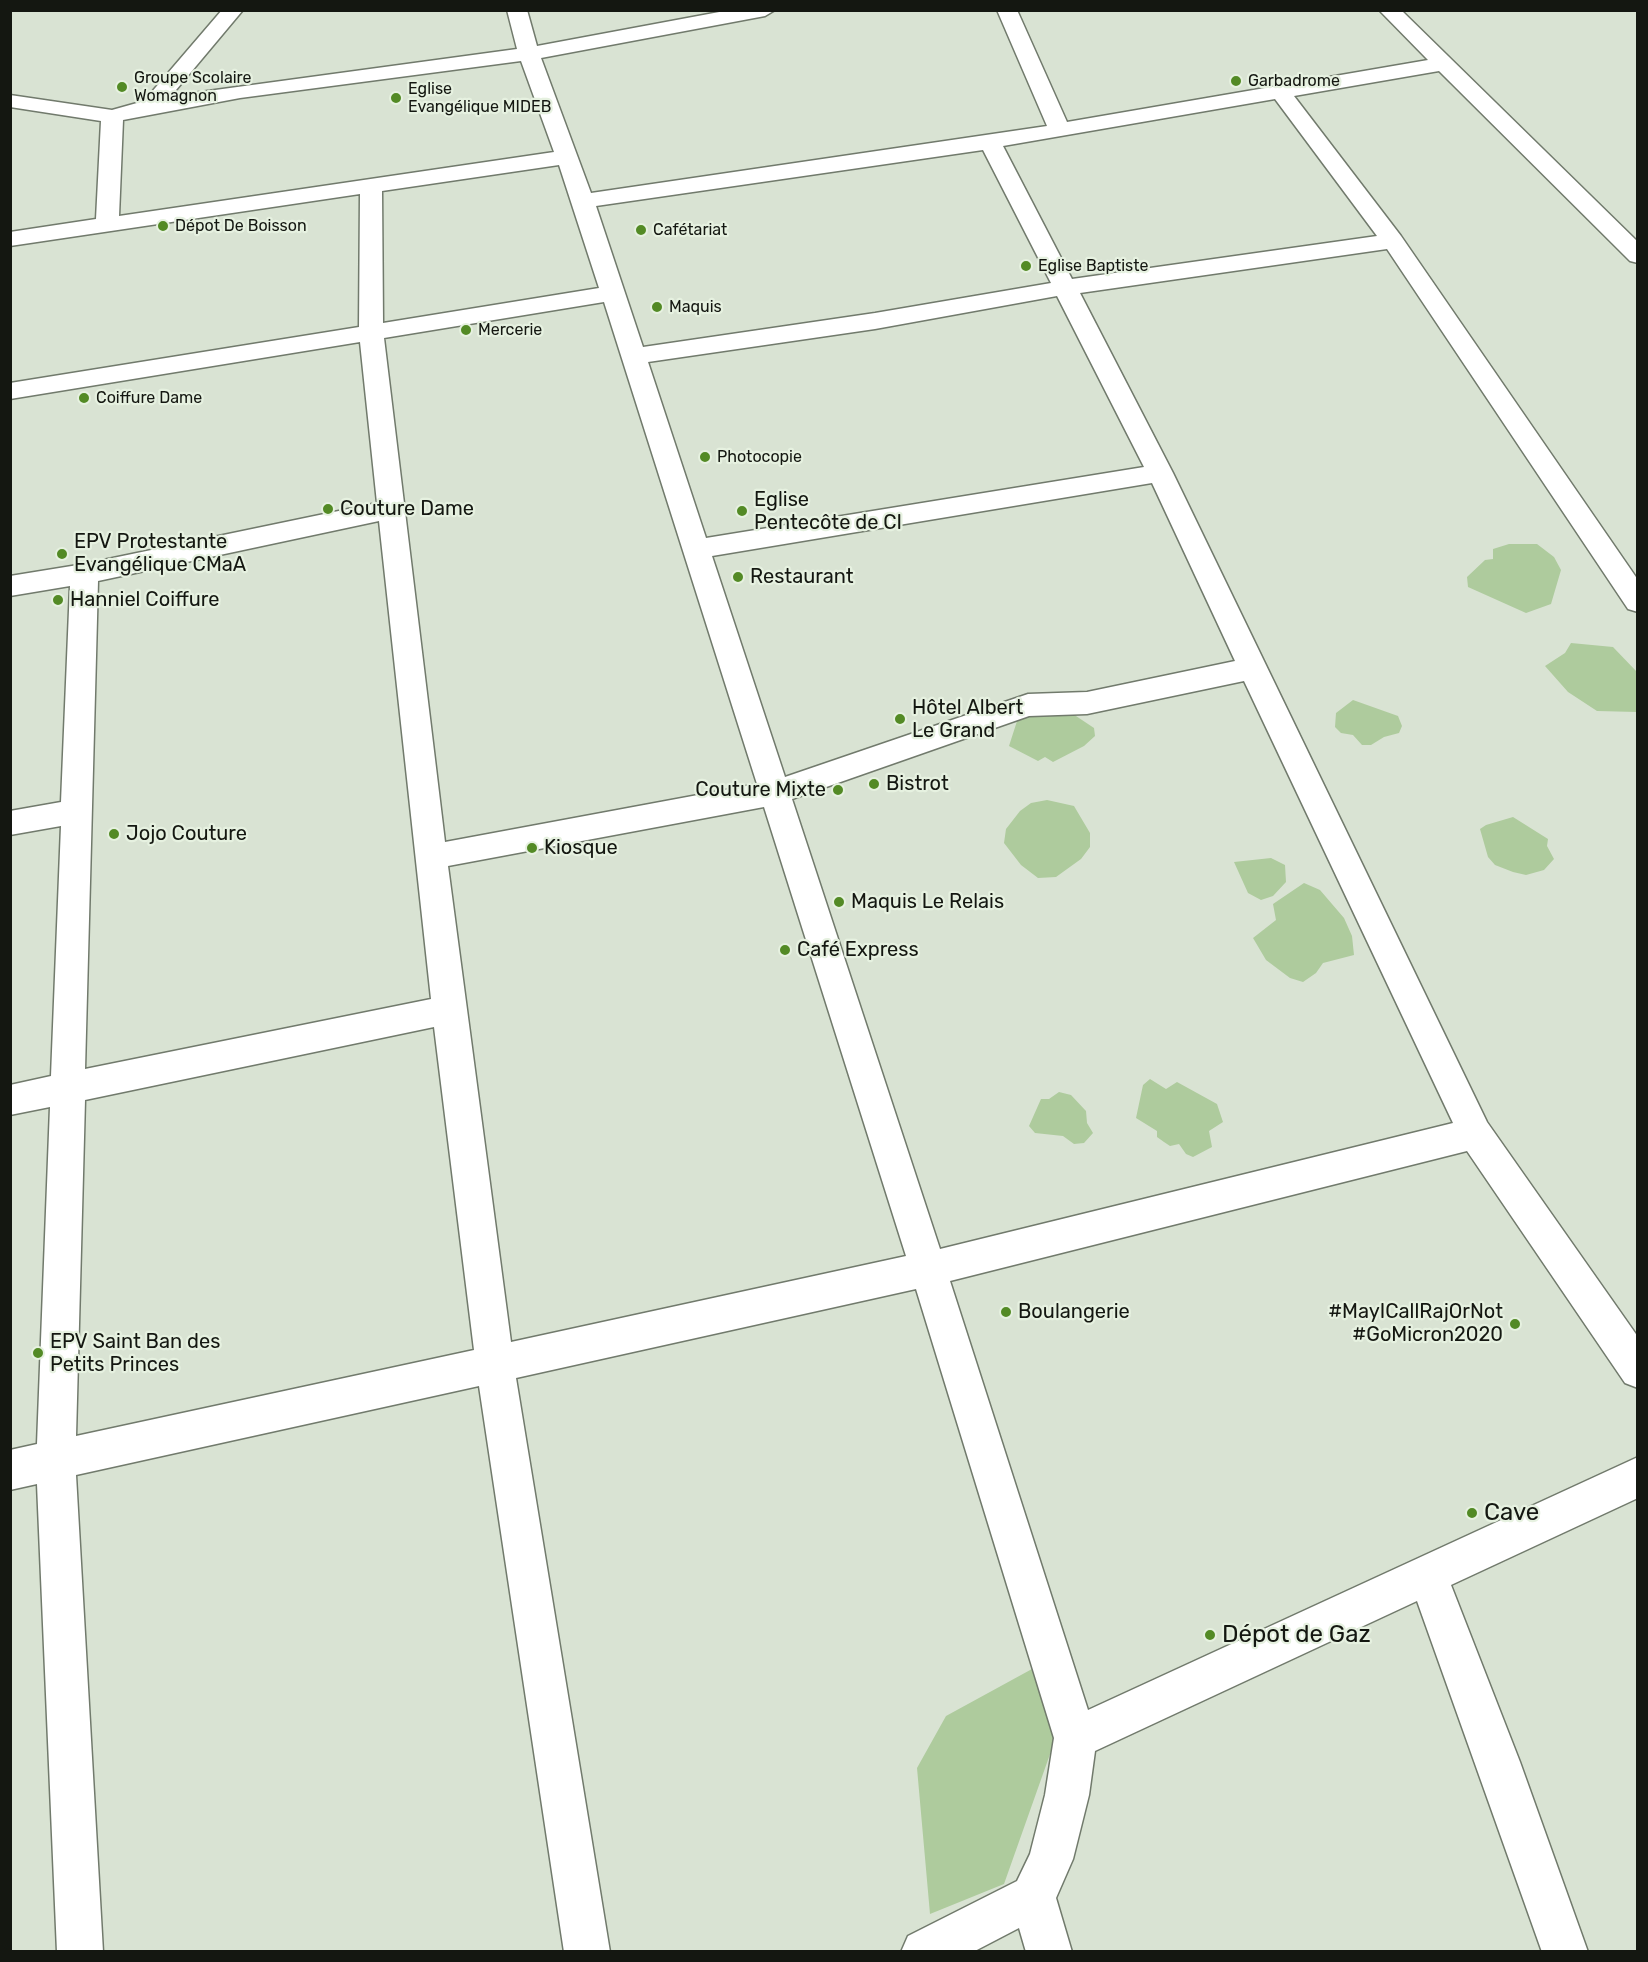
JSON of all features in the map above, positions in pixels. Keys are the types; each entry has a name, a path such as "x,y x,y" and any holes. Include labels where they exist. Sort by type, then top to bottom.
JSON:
{"street":[{"path":"152,106 233,10"},
{"path":"517,10 529,54 583,201 696,549 928,1269 1075,1738 1067,1795 1051,1859 1033,1897 924,1952"},
{"path":"10,101 112,116 152,106 529,54 765,10"},
{"path":"1007,10 1060,130"},
{"path":"1389,10 1638,256"},
{"path":"583,201 990,142 1443,64"},
{"path":"1280,92 1393,241 1638,602"},
{"path":"107,224 112,116"},
{"path":"990,142 1160,473 1475,1133 1638,1370"},
{"path":"10,239 565,157"},
{"path":"371,184 371,331 449,1010 495,1366 587,1952"},
{"path":"633,356 875,321 1064,288 1393,241"},
{"path":"10,392 612,293"},
{"path":"696,549 1160,473"},
{"path":"10,586 84,574 392,509"},
{"path":"80,1952 56,1460 70,1086 84,574"},
{"path":"431,856 774,793 1028,705 1087,703 1253,668"},
{"path":"10,823 78,811"},
{"path":"10,1100 449,1010"},
{"path":"10,1470 495,1366 928,1269 1475,1133"},
{"path":"1075,1738 1638,1477"},
{"path":"1427,1574 1498,1762 1565,1952"},
{"path":"1033,1897 1050,1952"}],"green space":[{"path":"1509,544 1537,544 1554,557 1561,570 1551,604 1526,613 1468,587 1467,577 1485,560 1493,559 1493,549"},
{"path":"1571,643 1613,647 1637,672 1637,712 1597,711 1568,692 1545,666 1565,653"},
{"path":"1353,700 1398,716 1402,726 1399,733 1384,737 1371,745 1362,745 1353,735 1341,733 1335,727 1336,713"},
{"path":"1064,708 1094,728 1095,736 1084,746 1053,762 1045,757 1038,761 1009,746 1018,718"},
{"path":"1047,800 1074,806 1090,833 1090,847 1081,859 1056,877 1038,878 1021,865 1004,843 1006,829 1020,811 1031,803"},
{"path":"1513,817 1548,839 1547,846 1554,859 1544,870 1526,875 1513,872 1495,865 1488,857 1480,829"},
{"path":"1271,858 1285,865 1286,882 1273,896 1261,900 1248,893 1234,862"},
{"path":"1304,883 1320,890 1344,918 1352,936 1354,955 1323,963 1316,973 1303,982 1290,978 1266,960 1253,938 1276,920 1273,904"},
{"path":"1150,1079 1166,1089 1177,1082 1217,1104 1223,1122 1209,1131 1212,1147 1193,1157 1186,1154 1179,1144 1170,1146 1164,1142 1157,1137 1157,1131 1136,1118 1143,1085"},
{"path":"1059,1092 1071,1095 1086,1111 1087,1123 1093,1133 1084,1143 1074,1144 1063,1136 1035,1133 1029,1126 1041,1099 1049,1099"},
{"path":"1032,1669 1055,1740 1004,1884 930,1914 917,1768 946,1716"}],"place":[{"name":"Garbadrome","path":"1236,81"},
{"name":"Groupe Scolaire Womagnon","path":"122,87"},
{"name":"Eglise Evangélique MIDEB","path":"396,98"},
{"name":"Dépot De Boisson","path":"163,226"},
{"name":"Cafétariat","path":"641,230"},
{"name":"Eglise Baptiste","path":"1026,266"},
{"name":"Maquis","path":"657,307"},
{"name":"Mercerie","path":"466,330"},
{"name":"Coiffure Dame","path":"84,398"},
{"name":"Photocopie","path":"705,457"},
{"name":"Couture Dame","path":"328,509"},
{"name":"Eglise Pentecôte de CI","path":"742,511"},
{"name":"EPV Protestante Evangélique CMaA","path":"62,554"},
{"name":"Restaurant","path":"738,577"},
{"name":"Hanniel Coiffure","path":"58,600"},
{"name":"Hôtel Albert Le Grand","path":"900,719"},
{"name":"Bistrot","path":"874,784"},
{"name":"Couture Mixte","path":"838,790"},
{"name":"Jojo Couture","path":"114,834"},
{"name":"Kiosque","path":"532,848"},
{"name":"Maquis Le Relais","path":"839,902"},
{"name":"Café Express","path":"785,950"},
{"name":"Boulangerie","path":"1006,1312"},
{"name":"#MayICallRajOrNot #GoMicron2020","path":"1515,1324"},
{"name":"EPV Saint Ban des Petits Princes","path":"38,1353"},
{"name":"Cave","path":"1472,1513"},
{"name":"Dépot de Gaz","path":"1210,1635"}]}
